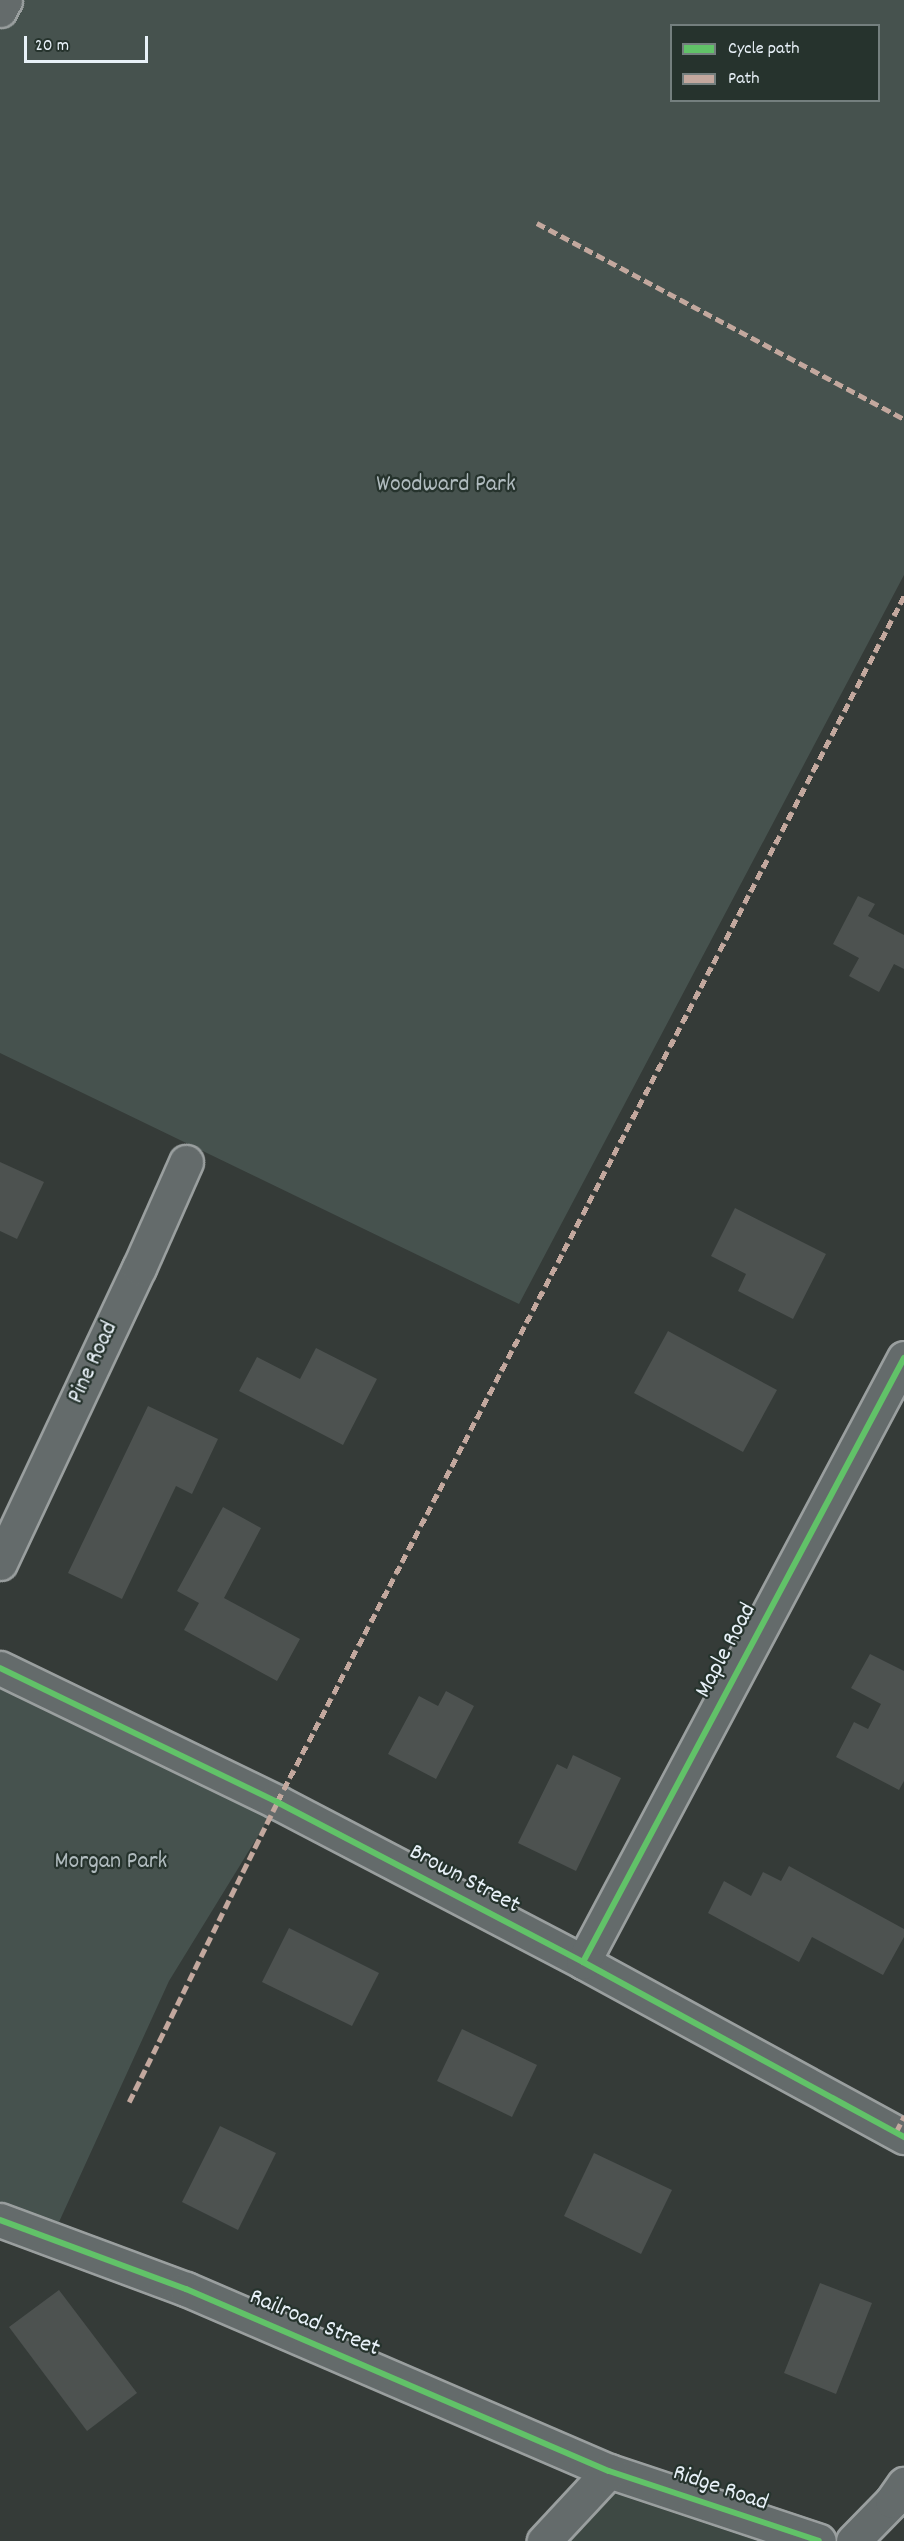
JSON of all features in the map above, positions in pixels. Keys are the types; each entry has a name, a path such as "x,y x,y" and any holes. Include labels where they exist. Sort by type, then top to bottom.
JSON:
{"street":[{"path":"0,10 5,0"},
{"name":"Pine Road","path":"0,1563 139,1268 186,1162"},
{"name":"Maple Road","path":"583,1962 904,1358"},
{"name":"Brown Street","path":"0,1668 277,1802 583,1962 904,2137"},
{"name":"Railroad Street","path":"0,2220 186,2289 609,2471"},
{"path":"544,2541 609,2471"},
{"name":"Ridge Road","path":"609,2471 819,2541"},
{"path":"852,2541 892,2501 904,2484"}],"shaded area":[{"path":"609,2471 813,2541 543,2541"}],"green space":[{"name":"Woodward Park","path":"11,0 904,0 904,575 519,1304 0,1053 0,21"},
{"name":"Morgan Park","path":"0,1679 269,1818 169,1981 59,2222 0,2205"}],"building":[{"path":"858,896 875,904 868,916 904,935 904,969 894,964 879,992 849,976 859,958 833,944"},
{"path":"0,1162 44,1182 17,1239 0,1231"},
{"path":"735,1208 826,1254 793,1319 738,1291 746,1274 711,1256"},
{"path":"668,1331 777,1390 743,1452 634,1393"},
{"path":"316,1348 377,1379 343,1445 239,1391 257,1357 300,1379"},
{"path":"148,1406 218,1439 192,1494 176,1486 122,1599 68,1573"},
{"path":"223,1507 261,1528 224,1598 300,1639 277,1681 184,1630 199,1603 177,1591"},
{"path":"870,1654 904,1671 904,1781 899,1790 836,1757 854,1722 868,1729 881,1704 851,1688"},
{"path":"446,1691 474,1706 436,1779 388,1754 419,1696 438,1706"},
{"path":"573,1755 621,1778 576,1871 518,1843 557,1764 567,1769"},
{"path":"789,1866 904,1929 904,1937 883,1975 812,1937 799,1962 708,1913 724,1881 751,1896 763,1872 781,1881"},
{"path":"289,1928 379,1973 352,2026 262,1982"},
{"path":"462,2029 537,2065 512,2117 437,2081"},
{"path":"220,2126 276,2153 238,2230 182,2202"},
{"path":"594,2153 672,2190 641,2254 564,2216"},
{"path":"820,2283 872,2303 836,2394 784,2373"},
{"path":"59,2290 137,2393 87,2431 9,2327"}],"marked path":[{"path":"537,223 904,419"},
{"path":"129,2102 277,1802 904,596"},
{"path":"896,2132 904,2116"}],"cycle path":[{"path":"583,1962 904,1358"},
{"path":"0,1668 277,1802 583,1962 904,2137"},
{"path":"0,2220 186,2289 609,2471 819,2541"}]}
